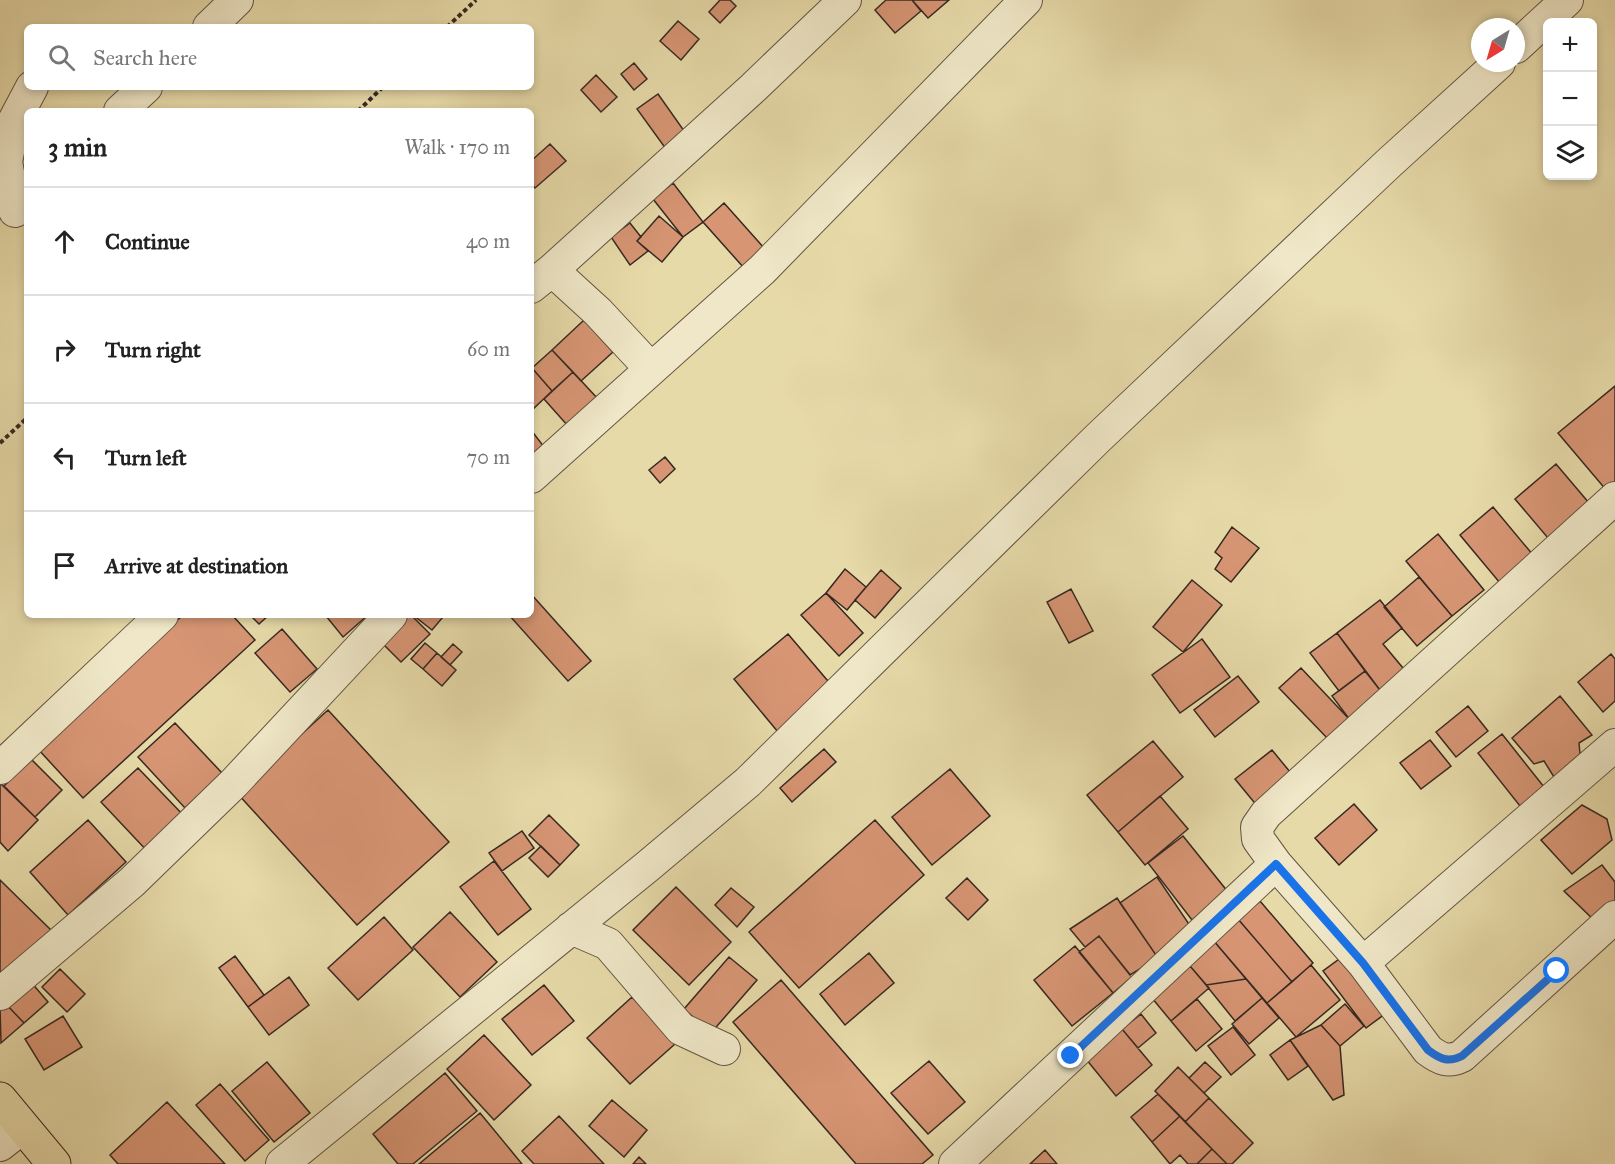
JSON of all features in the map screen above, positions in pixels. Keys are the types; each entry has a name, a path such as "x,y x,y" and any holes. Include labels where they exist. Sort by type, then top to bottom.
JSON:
{"highway":[{"path":"0,1099 12,1136 54,1164"}],"street":[{"path":"212,24 237,0"},
{"path":"651,369 598,312 541,278 753,88 845,0"},
{"path":"534,474 762,270 1026,0"},
{"path":"1525,32 1537,13 1567,0"},
{"path":"282,1164 748,782 1098,438 1389,163 1489,72"},
{"path":"14,212 6,162 14,121 30,90"},
{"path":"123,108 143,90"},
{"path":"1615,498 1266,814 1257,826 1258,839 1276,864 1363,963 1428,1050 1438,1058 1454,1060 1462,1056 1615,917"},
{"path":"0,768 159,618"},
{"path":"0,994 140,873 234,783 388,618"},
{"path":"1363,963 1615,745"},
{"path":"955,1164 1276,864"},
{"path":"571,928 608,944 681,1029 724,1049"}],"path":[{"path":"450,24 476,0"},
{"path":"361,108 380,90"},
{"path":"0,443 24,421"}],"building":[{"path":"720,0 730,0 736,6 720,23 709,12"},
{"path":"886,0 912,0 921,11 895,33 875,10"},
{"path":"912,0 949,0 928,18"},
{"path":"678,21 699,39 681,60 660,41"},
{"path":"634,63 647,79 634,90 621,74"},
{"path":"596,75 617,97 601,112 581,90"},
{"path":"658,94 687,135 666,149 637,109"},
{"path":"550,144 566,161 535,188 534,158"},
{"path":"673,183 703,222 683,237 653,199"},
{"path":"724,203 765,249 744,268 703,222"},
{"path":"659,216 683,237 662,262 637,241"},
{"path":"630,223 641,237 637,241 648,251 630,265 611,237"},
{"path":"584,320 613,352 581,381 552,350"},
{"path":"552,350 573,372 552,391 534,370 534,366"},
{"path":"534,370 552,391 534,408"},
{"path":"573,372 598,399 568,426 544,399"},
{"path":"1615,386 1615,484 1607,491 1558,433"},
{"path":"534,434 548,452 534,463"},
{"path":"665,457 675,469 660,483 649,470"},
{"path":"1556,464 1589,503 1548,538 1515,499"},
{"path":"1493,507 1533,555 1500,583 1460,535"},
{"path":"1232,527 1259,548 1231,582 1215,569 1222,558 1215,552"},
{"path":"1438,534 1484,590 1452,616 1406,561"},
{"path":"845,569 866,587 847,610 826,593"},
{"path":"881,570 901,588 875,618 855,600"},
{"path":"1419,577 1452,616 1417,646 1384,607"},
{"path":"1192,580 1222,605 1183,652 1153,627"},
{"path":"1071,589 1093,631 1069,643 1047,602"},
{"path":"826,593 863,633 839,656 801,615"},
{"path":"534,597 591,661 568,681 512,618 534,618"},
{"path":"1380,600 1402,628 1383,644 1408,674 1383,694 1337,633"},
{"path":"180,618 235,618 255,640 83,798 38,749"},
{"path":"253,618 266,618 259,624"},
{"path":"328,618 365,618 343,637"},
{"path":"398,618 414,618 430,634 401,662 377,638"},
{"path":"417,618 442,618 432,630"},
{"path":"282,629 317,669 290,692 255,653"},
{"path":"1337,633 1365,671 1339,691 1310,653"},
{"path":"788,634 833,687 778,732 734,679"},
{"path":"1202,639 1230,677 1180,713 1152,675"},
{"path":"425,643 437,653 423,669 411,659"},
{"path":"453,644 462,652 450,665 441,657"},
{"path":"437,653 456,670 442,686 423,669"},
{"path":"1611,654 1615,659 1615,701 1603,712 1578,682"},
{"path":"1301,668 1350,720 1329,740 1279,688"},
{"path":"1365,671 1383,694 1350,720 1332,696"},
{"path":"1238,676 1259,702 1215,737 1194,710"},
{"path":"1560,696 1592,735 1579,743 1580,754 1554,777 1544,761 1534,764 1512,738"},
{"path":"1468,706 1488,731 1456,757 1436,732"},
{"path":"328,710 449,842 357,925 237,793"},
{"path":"175,723 222,773 185,808 138,757"},
{"path":"1502,734 1544,787 1520,806 1478,753"},
{"path":"1430,740 1451,766 1421,789 1400,763"},
{"path":"1153,741 1183,777 1118,832 1087,795"},
{"path":"824,749 836,762 792,802 780,788"},
{"path":"1272,750 1295,778 1258,807 1235,779"},
{"path":"31,759 62,790 35,817 4,786"},
{"path":"138,768 186,818 149,853 101,802"},
{"path":"950,769 990,816 932,865 892,817"},
{"path":"0,783 38,820 8,851 0,842"},
{"path":"1160,796 1188,829 1145,865 1118,832"},
{"path":"1354,804 1377,830 1339,865 1315,838"},
{"path":"1582,805 1607,819 1612,840 1572,874 1541,840"},
{"path":"549,815 579,845 560,865 529,835"},
{"path":"88,820 126,862 68,915 30,872"},
{"path":"875,820 924,875 799,988 749,932"},
{"path":"522,831 534,848 502,871 489,853"},
{"path":"1183,836 1228,892 1192,920 1148,863"},
{"path":"541,846 560,865 548,877 529,858"},
{"path":"494,861 531,909 498,935 460,887"},
{"path":"1602,865 1615,882 1615,910 1598,924 1564,891"},
{"path":"1157,877 1195,933 1158,958 1120,903"},
{"path":"967,878 988,900 968,920 946,898"},
{"path":"0,880 55,934 0,979"},
{"path":"676,887 731,942 689,985 633,930"},
{"path":"731,888 754,907 737,927 715,905"},
{"path":"1117,898 1158,958 1130,975 1099,936 1085,947 1070,929"},
{"path":"1260,901 1313,963 1292,982 1238,919"},
{"path":"450,912 497,962 460,997 413,947"},
{"path":"384,917 413,950 358,1000 328,968"},
{"path":"1238,919 1292,982 1267,1003 1213,940"},
{"path":"1099,936 1132,977 1113,993 1079,952"},
{"path":"1213,940 1246,979 1206,985 1190,966"},
{"path":"1075,946 1113,993 1072,1026 1034,980"},
{"path":"869,953 894,983 845,1025 820,994"},
{"path":"1346,954 1389,1011 1366,1028 1323,971"},
{"path":"235,956 264,995 248,1007 219,968"},
{"path":"729,957 757,980 711,1033 684,1009"},
{"path":"1311,965 1340,1000 1296,1037 1267,1003"},
{"path":"1190,966 1209,988 1171,1021 1152,998"},
{"path":"60,969 85,994 67,1012 42,987"},
{"path":"289,977 309,1005 269,1035 248,1007"},
{"path":"1246,979 1262,998 1235,1021 1206,985"},
{"path":"781,980 933,1155 922,1164 856,1164 733,1022"},
{"path":"30,981 48,1002 24,1023 5,1003"},
{"path":"544,985 574,1021 532,1055 502,1019"},
{"path":"632,997 675,1044 630,1084 587,1038"},
{"path":"1262,998 1279,1018 1249,1044 1232,1024"},
{"path":"1197,999 1222,1029 1196,1051 1171,1021"},
{"path":"5,1003 24,1023 1,1043 0,1007"},
{"path":"1345,1004 1364,1026 1340,1046 1321,1025"},
{"path":"1141,1014 1156,1033 1138,1048 1122,1029"},
{"path":"63,1016 82,1047 44,1070 25,1039"},
{"path":"1321,1025 1340,1046 1344,1095 1333,1100 1290,1040"},
{"path":"1233,1027 1255,1055 1231,1075 1208,1046"},
{"path":"1122,1029 1152,1065 1116,1096 1086,1059"},
{"path":"484,1035 531,1085 494,1120 447,1069"},
{"path":"1290,1040 1308,1066 1288,1080 1270,1055"},
{"path":"929,1061 965,1102 928,1134 891,1093"},
{"path":"267,1062 310,1113 274,1142 232,1091"},
{"path":"1205,1062 1221,1077 1204,1093 1189,1078"},
{"path":"1178,1067 1209,1098 1185,1122 1155,1091"},
{"path":"445,1073 477,1111 413,1164 398,1164 373,1134"},
{"path":"220,1084 269,1140 245,1161 196,1105"},
{"path":"1158,1094 1180,1116 1152,1142 1131,1117"},
{"path":"1209,1098 1253,1143 1232,1164 1227,1164 1185,1122"},
{"path":"612,1100 647,1130 624,1157 589,1126"},
{"path":"167,1102 225,1164 118,1164 110,1155"},
{"path":"480,1113 522,1164 419,1164"},
{"path":"559,1116 604,1164 534,1164 522,1151"},
{"path":"1180,1116 1212,1149 1197,1164 1188,1164 1180,1155 1170,1164 1152,1142"},
{"path":"1212,1149 1227,1164 1197,1164"},
{"path":"1045,1150 1057,1164 1030,1164"},
{"path":"639,1157 646,1164 633,1164"}],"route":[{"path":"1071,1056 1276,864 1363,963 1428,1050 1438,1058 1454,1060 1462,1056 1557,971"}]}
